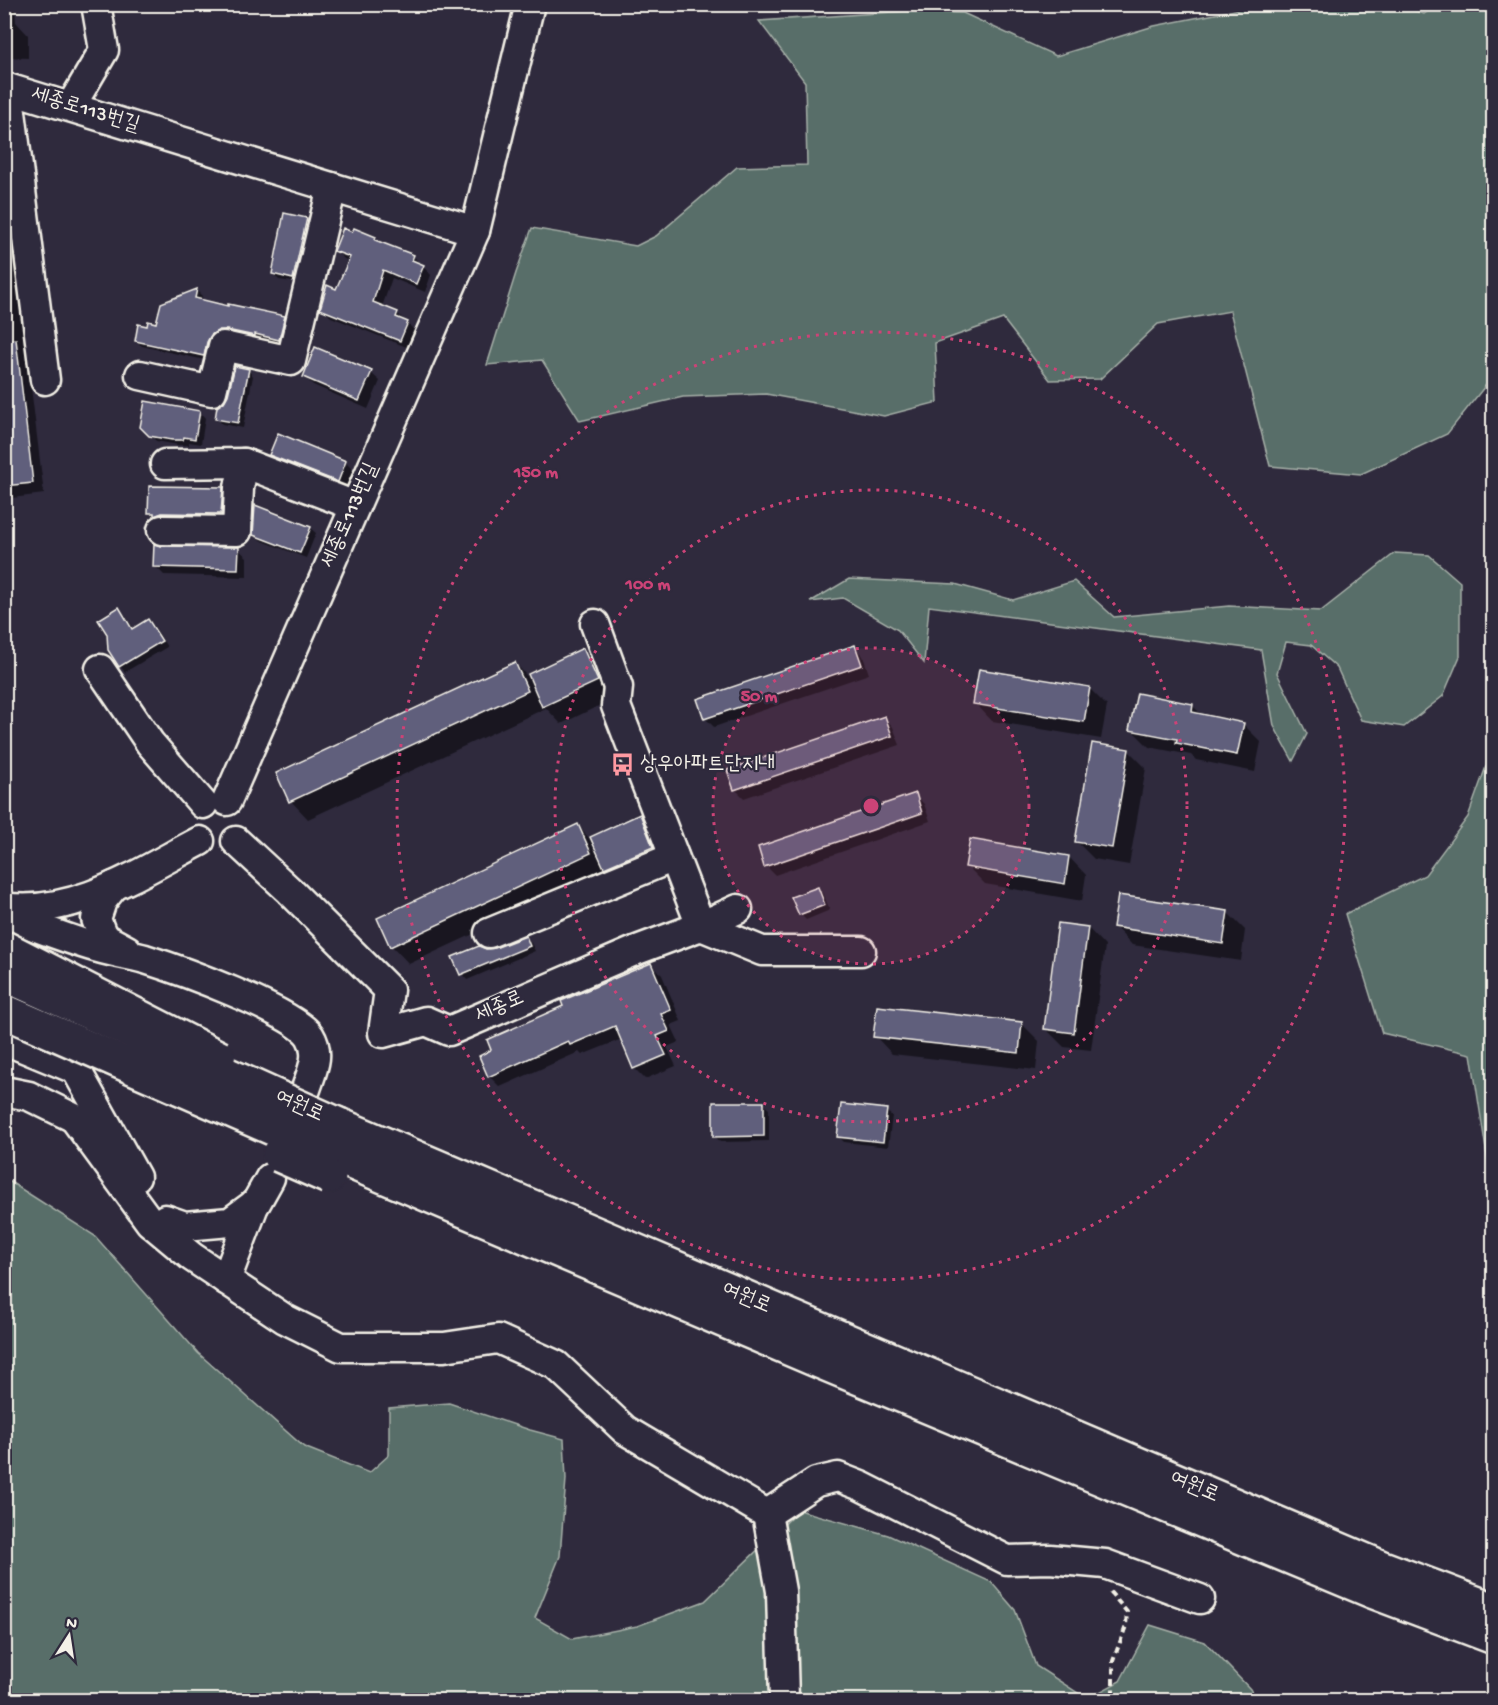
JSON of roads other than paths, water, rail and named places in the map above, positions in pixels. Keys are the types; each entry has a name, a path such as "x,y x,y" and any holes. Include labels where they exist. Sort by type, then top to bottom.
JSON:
{"highway":[{"name":"여원로","path":"4,974 331,1151 1380,1567 1494,1610"},
{"name":"여원로","path":"4,1011 819,1361 1372,1591 1494,1637"},
{"path":"4,1037 74,1066 331,1151"}],"street":[{"path":"71,106 104,50 96,4"},
{"name":"세종로113번길","path":"215,803 351,514 475,231 530,4"},
{"path":"6,87 45,380"},
{"name":"세종로113번길","path":"6,87 475,231"},
{"path":"140,375 212,391 223,346 291,361 332,187"},
{"path":"165,464 243,470 351,514"},
{"path":"162,530 237,531 239,488 243,470"},
{"path":"595,624 618,687 616,706 701,926 762,951 861,951"},
{"path":"100,669 150,743 215,803 239,811 242,819 240,834 230,846 222,849 206,846 195,834 193,826 197,810 215,803"},
{"path":"4,907 18,909 60,905 87,898 200,841"},
{"name":"세종로","path":"236,841 290,891 389,990 383,1033 426,1021 449,1031 637,950 701,926"},
{"path":"489,933 674,857"},
{"path":"114,886 102,901 96,919 103,937 144,959"},
{"path":"701,926 738,909"},
{"path":"4,915 93,947 144,959 216,984 271,1009 305,1030 316,1049 306,1089"},
{"path":"4,945 313,1103 331,1151"},
{"path":"74,1066 132,1171 192,1257"},
{"path":"4,1091 29,1096 74,1118 150,1222 192,1257 285,1319 341,1347 444,1347 498,1339 556,1365 625,1430 767,1514 781,1592 784,1701"},
{"path":"226,1280 256,1203 270,1178"},
{"path":"165,1219 185,1226 230,1222 256,1203"},
{"path":"767,1514 816,1482 838,1478 861,1486 1007,1560 1050,1559 1106,1564 1200,1599"}],"place":[{"name":"상우아파트단지내","path":"622,765"}]}
